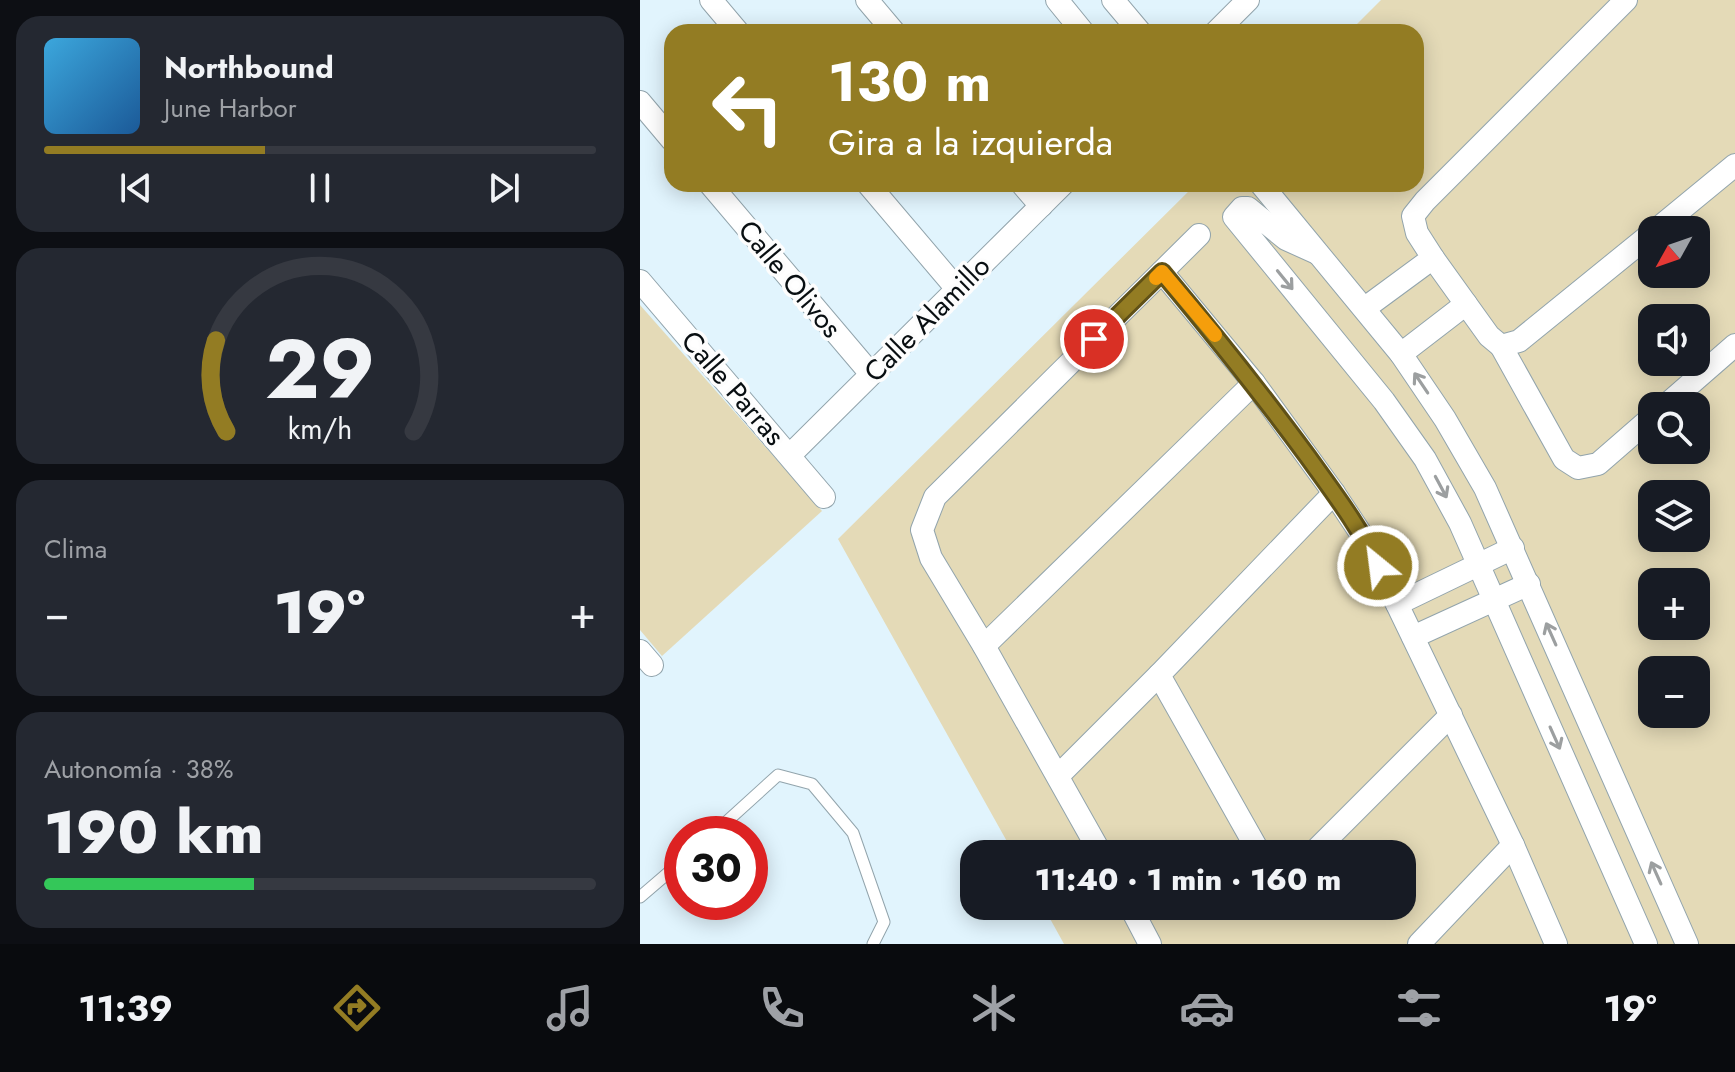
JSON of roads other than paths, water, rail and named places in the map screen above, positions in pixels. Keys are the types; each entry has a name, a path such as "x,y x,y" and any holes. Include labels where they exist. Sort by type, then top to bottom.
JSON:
{"street":[{"path":"711,0 731,24"},
{"path":"867,0 887,24"},
{"path":"1057,0 1076,24"},
{"path":"1113,0 1133,24"},
{"path":"1224,24 1248,0"},
{"path":"1626,0 1413,216 1417,233 1433,258 1489,336 1501,346 1564,459 1578,468 1598,464 1638,429"},
{"path":"640,102 664,130"},
{"path":"1673,216 1735,165"},
{"name":"Calle Olivos","path":"717,192 871,374"},
{"path":"875,192 957,289"},
{"path":"1029,192 1041,206"},
{"name":"Calle Alamillo","path":"790,455 1055,192"},
{"path":"1267,192 1401,354 1445,419 1485,488 1687,944"},
{"path":"1317,253 1286,239 1252,210 1242,208 1234,217 1384,401 1425,459 1460,523 1646,944"},
{"path":"1093,840 931,558 922,530 935,497 1199,235"},
{"path":"1501,346 1519,341 1638,245"},
{"path":"1365,308 1433,258"},
{"path":"1162,272 1254,383 1369,546 1513,845 1556,944"},
{"name":"Calle Parras","path":"640,281 824,497"},
{"path":"1401,354 1466,304"},
{"path":"1681,392 1735,345"},
{"path":"984,646 1254,383"},
{"path":"1058,776 1334,493"},
{"path":"1397,604 1513,548"},
{"path":"1413,637 1529,584"},
{"path":"1159,675 1252,840"},
{"path":"1326,840 1451,715"},
{"path":"1419,944 1513,845"},
{"path":"1137,920 1150,944"}],"lane":[{"path":"733,816 778,775 812,784 853,833 884,922 873,944"},
{"path":"640,897 664,876"}]}
